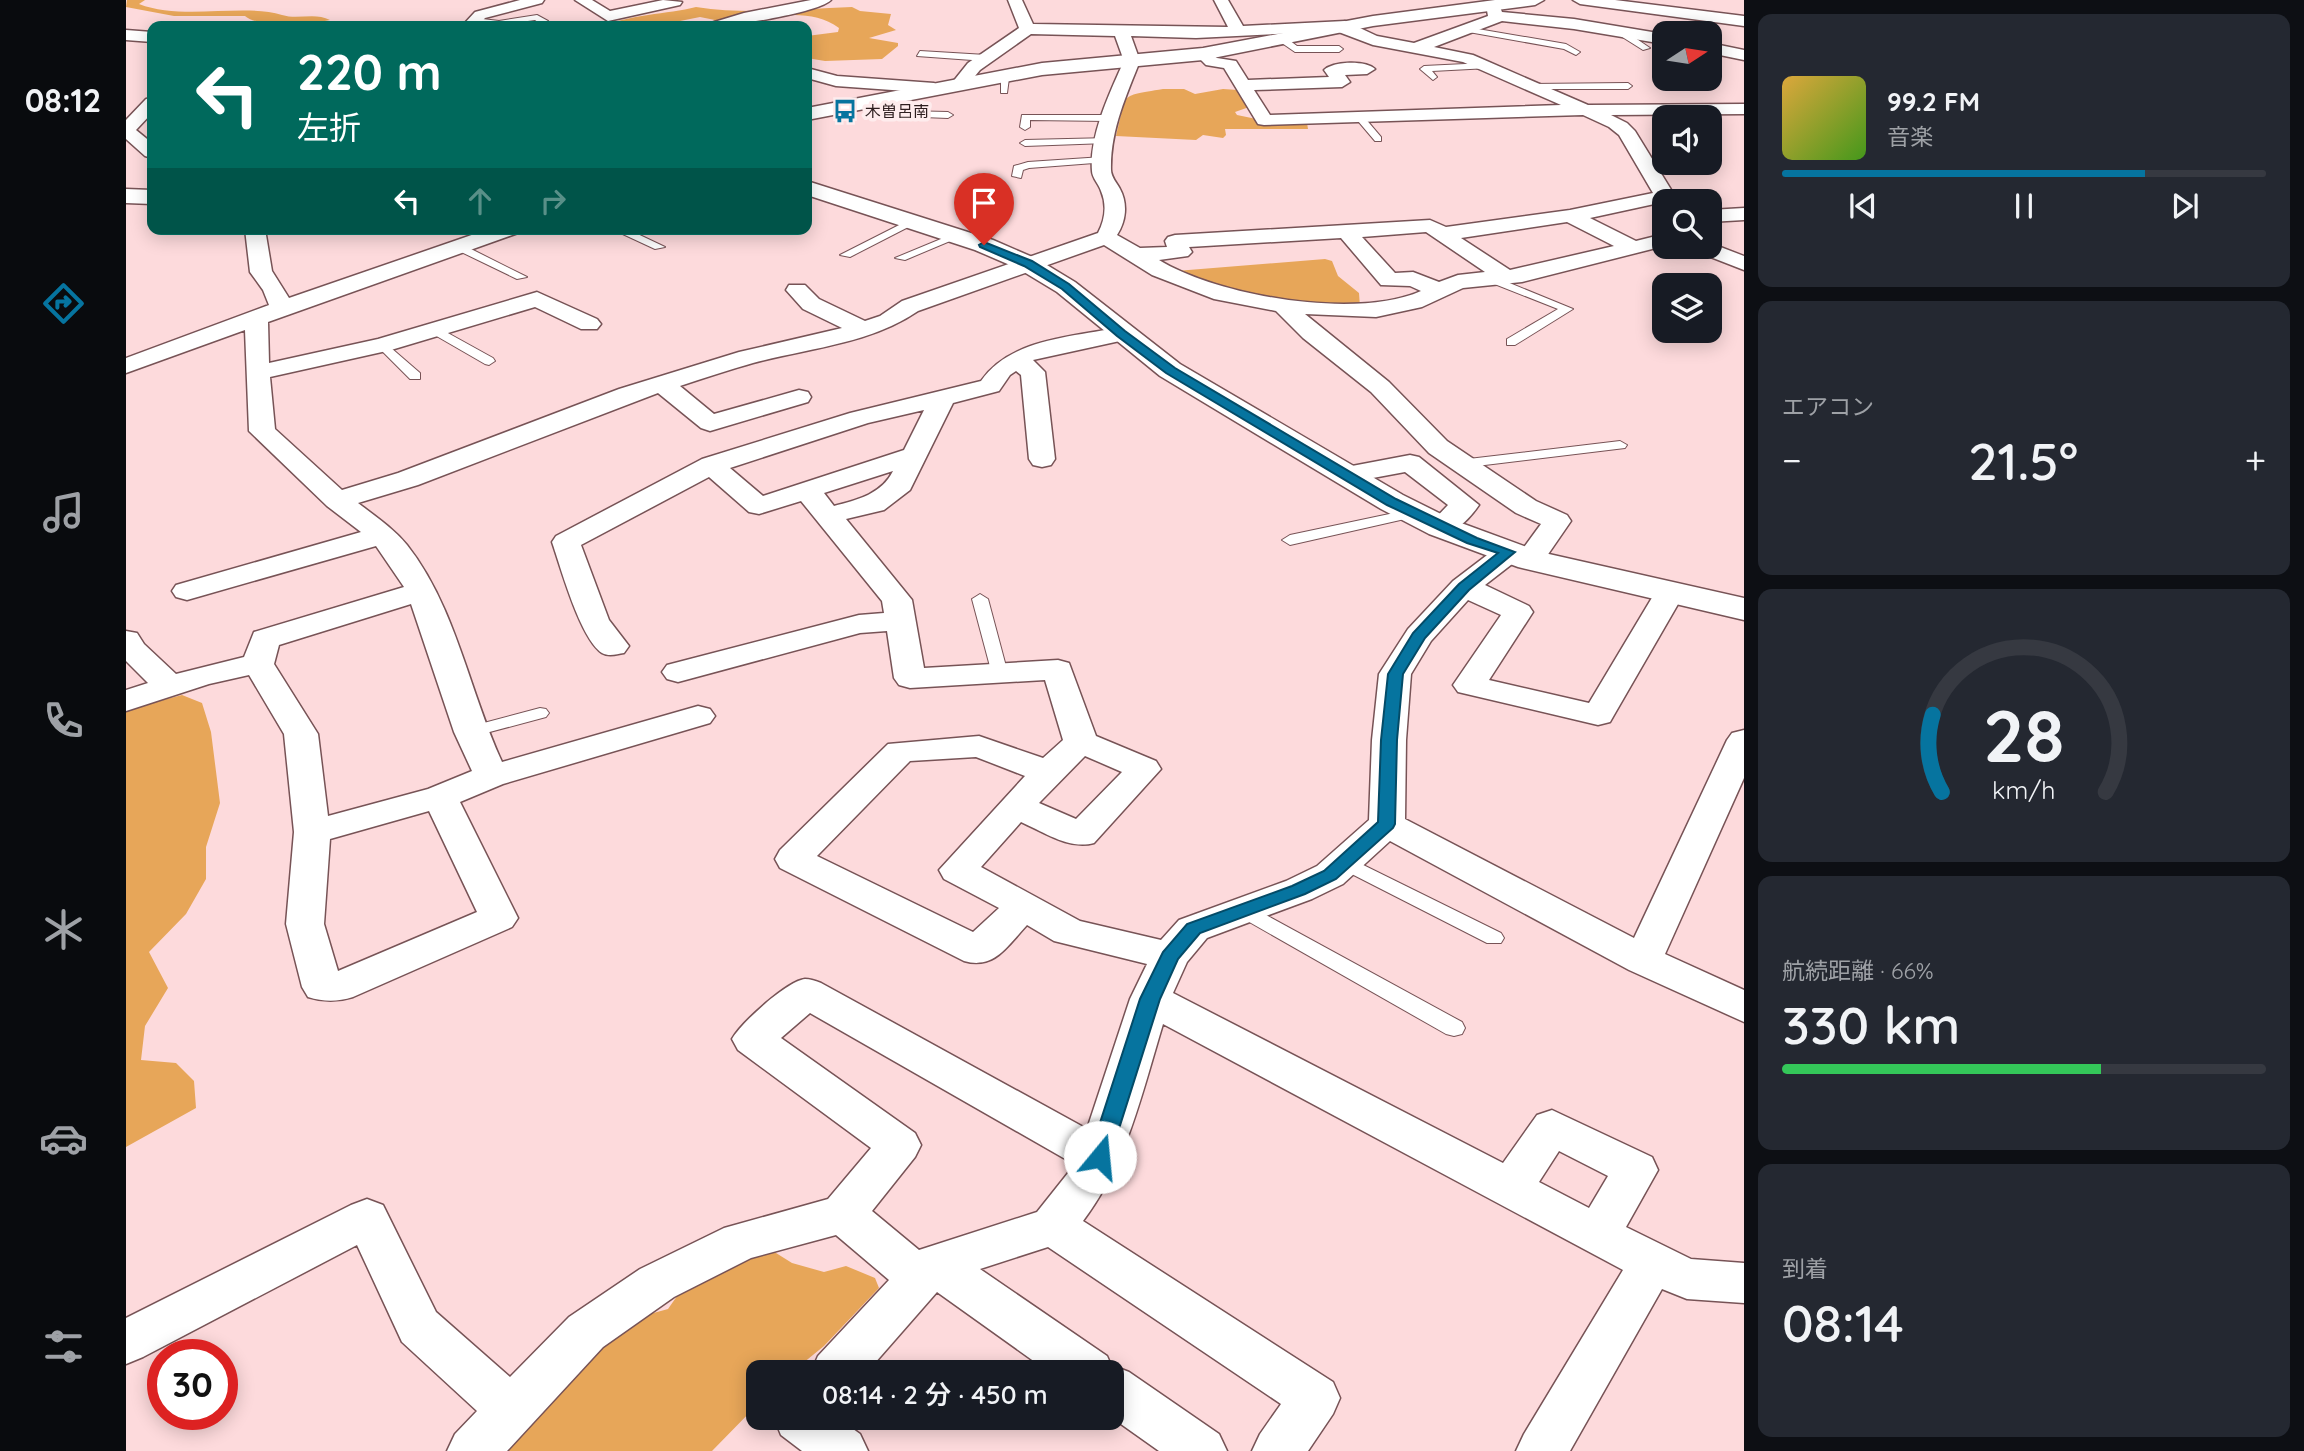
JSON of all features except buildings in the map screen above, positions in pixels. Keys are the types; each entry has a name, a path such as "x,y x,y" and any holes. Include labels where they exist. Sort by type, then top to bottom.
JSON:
{"street":[{"path":"475,21 491,11 537,0"},
{"path":"582,0 608,16 672,1 693,6"},
{"path":"729,21 808,6 824,0"},
{"path":"1015,0 1027,29"},
{"path":"1221,0 1237,30"},
{"path":"812,113 960,83 1001,84 1055,68 1205,54 1342,26 1535,0"},
{"path":"1580,0 1744,21"},
{"path":"1414,49 1466,29 1497,6 1652,37"},
{"path":"960,83 966,74 986,58 1014,42 1027,29 1196,33 1342,26 1364,38 1467,58 1507,76 1531,81 1628,130 1640,158 1647,164 1661,189"},
{"path":"337,500 408,478 576,412 747,357 888,321 910,306 1106,237 1114,223 1115,208 1112,192 1101,173 1108,118 1132,61 1122,32"},
{"path":"1196,33 1205,54 1212,62 1230,64 1265,120 1367,119 1581,108 1744,109"},
{"path":"126,35 147,37"},
{"path":"1722,50 1744,55"},
{"path":"1367,69 1332,70 1350,91 1367,119"},
{"path":"812,74 836,81 934,88"},
{"path":"1241,85 1350,91"},
{"path":"143,147 127,130 147,108"},
{"path":"812,190 957,236 1028,264 1066,286 1121,334 1170,370 1346,475 1441,527 1519,556 1744,609"},
{"path":"126,196 147,197"},
{"path":"1443,234 1652,202"},
{"path":"1722,215 1744,214"},
{"path":"1570,216 1634,248"},
{"path":"1136,256 1181,253 1175,241 1430,226 1498,278"},
{"path":"1346,232 1389,280 1413,279 1438,290"},
{"path":"256,235 261,272 274,289 257,373 262,431 396,550 422,591 471,732 491,776"},
{"path":"126,366 492,235"},
{"path":"1106,237 1160,270 1222,294 1284,306 1376,310 1415,302 1458,282 1498,278 1652,243"},
{"path":"1722,255 1744,264"},
{"path":"797,290 811,304 863,329"},
{"path":"257,373 437,331 537,299 589,324"},
{"path":"847,1360 927,1271 1053,1226 1088,1181 1100,1157 1150,999 1170,956 1193,929 1330,875 1387,824 1389,740 1395,674 1419,636 1464,587 1519,556 1557,521 1526,507 1438,447 1380,387 1311,334 1284,306"},
{"path":"613,646 594,621 566,542 711,465 835,425 990,386 1001,370 1025,355 1121,334"},
{"path":"747,357 835,425"},
{"path":"1019,361 1033,372 1042,459"},
{"path":"663,384 710,423 799,397"},
{"path":"826,516 874,504 900,484 942,398"},
{"path":"711,465 760,506 914,455"},
{"path":"1346,475 1410,463 1465,505 1441,527"},
{"path":"806,489 897,600 910,678 1058,670 1081,742 1144,769 1081,835 1016,806"},
{"path":"187,592 382,535"},
{"path":"1464,587 1518,612 1469,685 1598,715 1670,592"},
{"path":"422,591 265,639 258,664 301,734 312,832 306,924 322,987 340,987 499,918 440,797"},
{"path":"678,672 859,624 902,620"},
{"path":"126,640 131,649 170,686"},
{"path":"126,701 170,686 258,664"},
{"path":"312,832 440,797 491,776 698,716"},
{"path":"1643,960 1733,793 1744,740"},
{"path":"1081,742 1048,772 957,870 1024,905 1068,932 1170,956"},
{"path":"1024,905 978,951 793,859 900,751 979,747 1048,772"},
{"path":"1387,824 1643,960 1744,1007"},
{"path":"473,1451 586,1332 657,1283 740,1242 843,1214 899,1145 753,1040 807,993 1100,1157"},
{"path":"1150,999 1652,1263 1687,1279 1744,1283"},
{"path":"1509,1190 1552,1127 1636,1170 1597,1234"},
{"path":"843,1214 927,1271 1070,1360"},
{"path":"126,1342 367,1218 419,1327 510,1409"},
{"path":"1053,1226 1315,1398 1278,1451"},
{"path":"1542,1451 1652,1263"},
{"path":"1124,1397 1201,1451"},
{"path":"815,1430 842,1451"}],"lane":[{"path":"512,21 537,17 542,21"},
{"path":"1466,29 1566,47 1576,52"},
{"path":"1619,30 1646,48"},
{"path":"1282,39 1295,49 1339,49"},
{"path":"920,54 986,58"},
{"path":"1433,77 1424,69 1486,66"},
{"path":"1531,81 1628,86"},
{"path":"886,98 901,114 948,115"},
{"path":"1025,127 1025,117 1108,118"},
{"path":"1367,119 1378,139"},
{"path":"1025,143 1105,150"},
{"path":"1017,176 1018,168 1028,165 1105,150"},
{"path":"846,255 913,222"},
{"path":"631,235 659,247"},
{"path":"901,258 957,236"},
{"path":"457,246 521,277"},
{"path":"1498,278 1567,309 1511,342"},
{"path":"437,331 489,361"},
{"path":"383,345 415,376"},
{"path":"1460,464 1620,445"},
{"path":"1290,540 1413,513"},
{"path":"980,599 1000,674"},
{"path":"471,732 540,713"},
{"path":"1345,862 1494,938"},
{"path":"1244,910 1454,1028"}],"shaded area":[{"path":"127,0 145,0 139,4 174,11 249,11 330,20 256,21 245,16 174,16 126,7"},
{"path":"696,7 754,11 852,7 860,11 891,14 888,25 896,30 869,38 898,43 898,46 882,59 825,61 812,59 812,35 838,32 839,28 808,16 773,16 744,21 713,21 700,17 680,21 617,21"},
{"path":"1163,89 1184,89 1195,94 1223,89 1238,90 1252,106 1235,112 1237,115 1266,121 1307,123 1308,129 1225,129 1226,135 1223,138 1203,135 1196,140 1116,136 1126,99"},
{"path":"1325,259 1332,261 1338,276 1359,293 1360,307 1247,297 1176,271"},
{"path":"182,695 202,703 211,732 220,803 206,847 206,879 186,914 149,952 168,988 145,1026 141,1060 176,1063 194,1081 196,1108 126,1147 126,710"},
{"path":"768,1248 792,1263 824,1272 846,1266 875,1278 879,1288 824,1346 807,1360 746,1360 746,1416 712,1451 497,1451 545,1394 639,1317 668,1309 682,1289"}],"place":[{"name":"木曽呂南","path":"845,111"}],"route":[{"path":"984,245 1028,264 1066,286 1121,334 1170,370 1392,502 1441,527 1508,552 1464,587 1419,636 1395,674 1389,740 1387,824 1330,875 1299,890 1193,929 1170,956 1150,999 1100,1157"}]}
